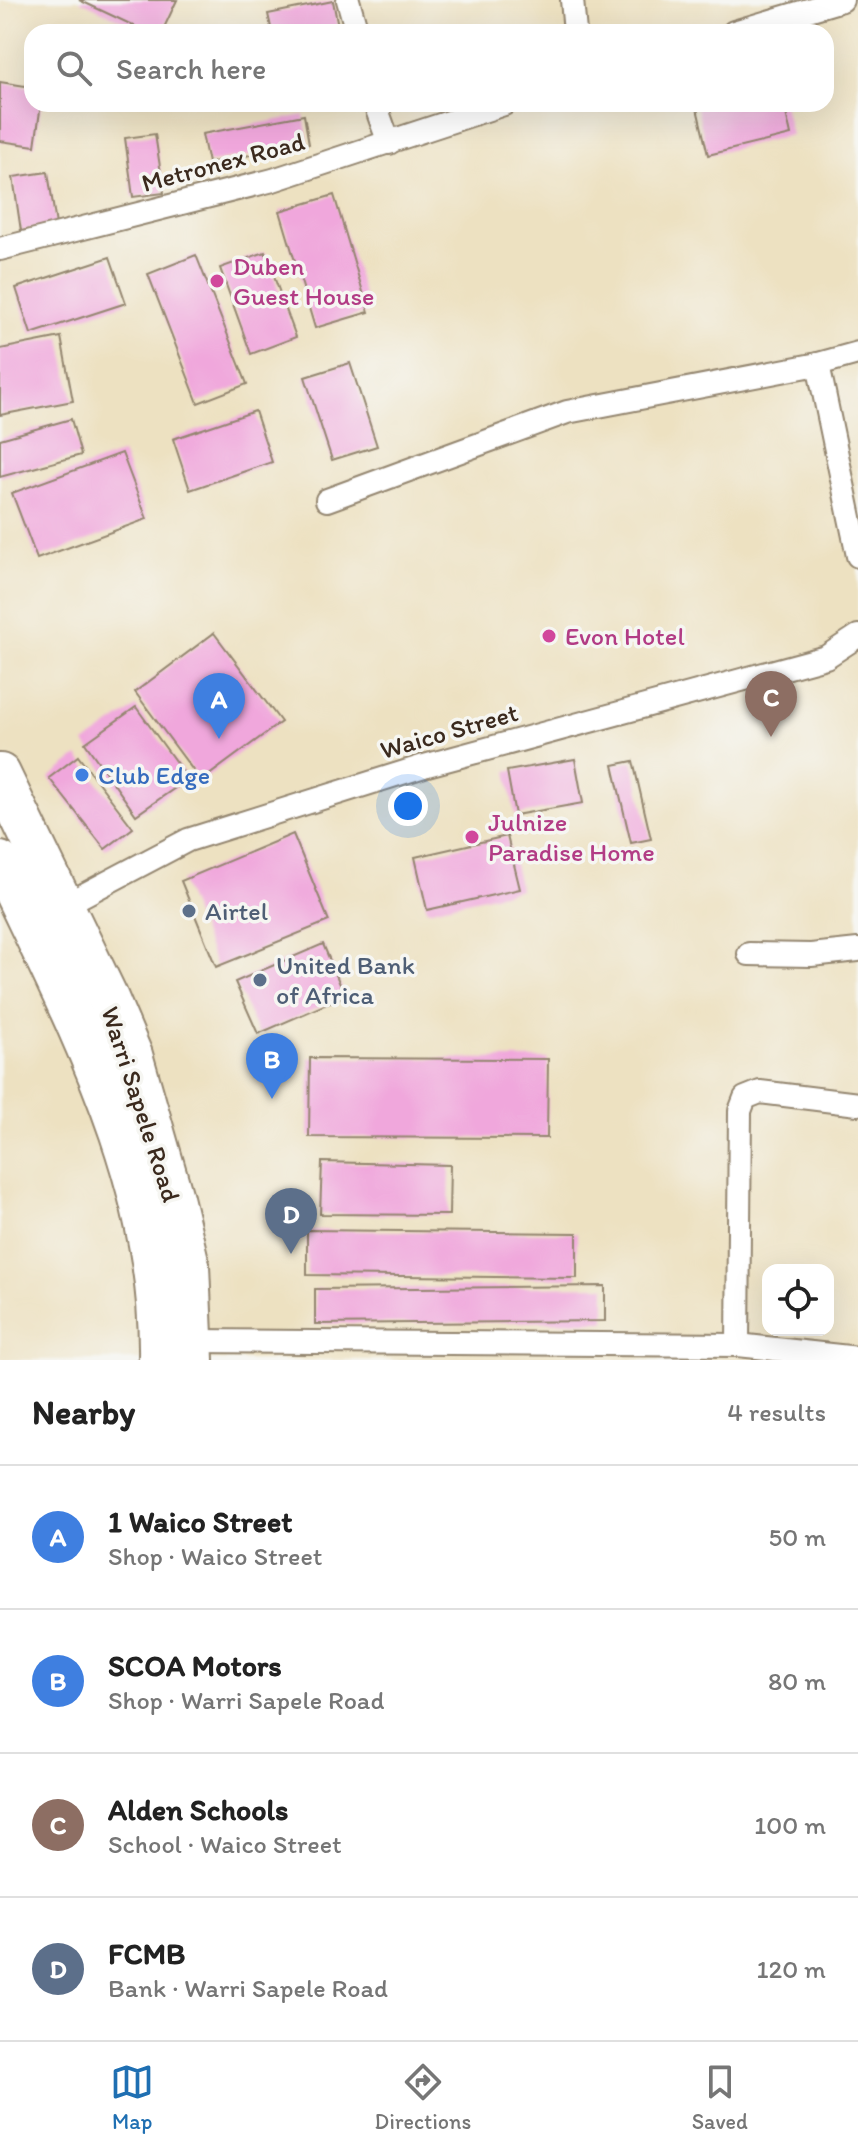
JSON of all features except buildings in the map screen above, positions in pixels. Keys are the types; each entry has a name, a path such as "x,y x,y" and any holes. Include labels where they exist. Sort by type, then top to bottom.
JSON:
{"highway":[{"name":"Warri Sapele Road","path":"0,774 132,1055 189,1265 193,1351"},
{"path":"0,862 86,1043 119,1126 140,1201 153,1271 159,1360"}],"street":[{"path":"348,0 355,24"},
{"path":"572,0 574,24"},
{"path":"761,24 842,0"},
{"path":"378,112 389,143"},
{"name":"Metronex Road","path":"0,249 273,180 480,112"},
{"path":"327,500 567,412 818,364 858,353"},
{"path":"818,364 858,556"},
{"name":"Waico Street","path":"30,925 188,840 424,766 826,657 858,636"},
{"path":"749,954 811,955 858,950"},
{"path":"738,1345 740,1111 745,1098 760,1092 858,1104"},
{"path":"193,1351 738,1345 858,1358"}],"place":[{"name":"Duben Guest House","path":"217,281"},
{"name":"Evon Hotel","path":"549,636"},
{"name":"Alden Schools","path":"771,737"},
{"name":"1 Waico Street","path":"219,739"},
{"name":"Club Edge","path":"82,775"},
{"name":"Julnize Paradise Home","path":"472,837"},
{"name":"Airtel","path":"189,911"},
{"name":"United Bank of Africa","path":"260,980"},
{"name":"SCOA Motors","path":"272,1099"},
{"name":"FCMB","path":"291,1254"}]}
